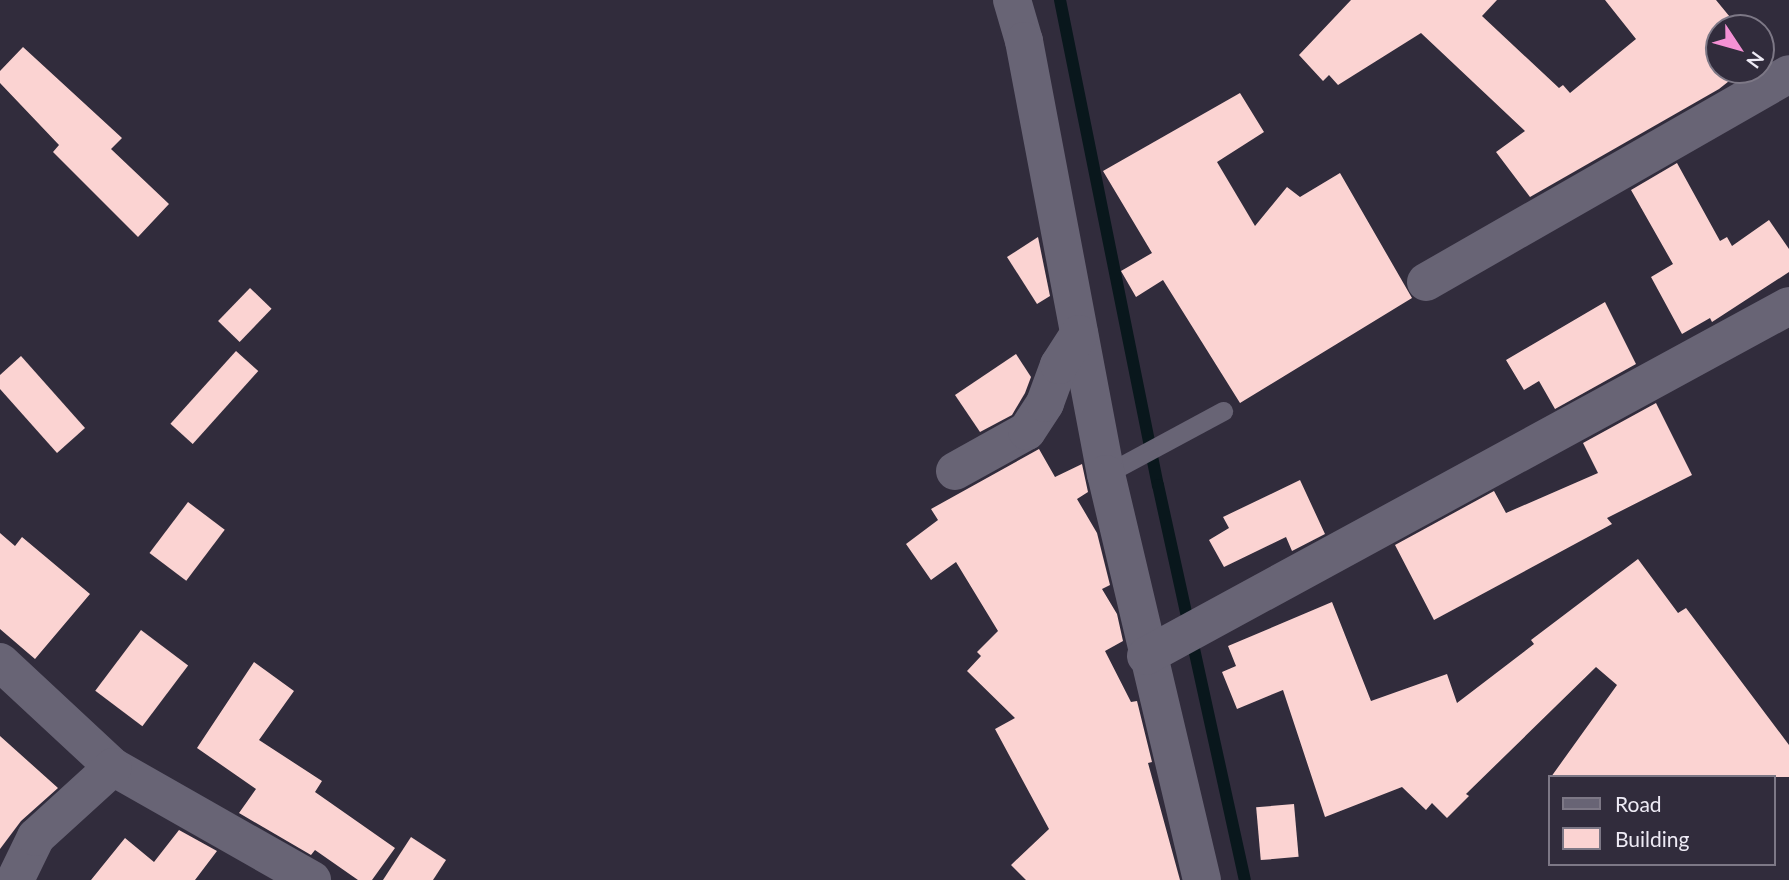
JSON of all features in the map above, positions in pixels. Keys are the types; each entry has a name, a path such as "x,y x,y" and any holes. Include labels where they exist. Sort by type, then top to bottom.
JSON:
{"street":[{"path":"1012,0 1024,41 1105,474 1146,656 1202,880"},
{"path":"1426,282 1789,74"},
{"path":"1146,656 1789,306"},
{"path":"956,471 1027,431 1045,403 1059,365 1079,334"},
{"path":"0,662 113,767 312,880"},
{"path":"15,880 36,837 113,767"}],"lane":[{"path":"1105,474 1223,411"}],"building":[{"path":"1351,0 1497,0 1482,16 1559,88 1563,85 1570,93 1636,39 1605,0 1716,0 1728,14 1705,14 1705,84 1725,84 1530,197 1496,152 1525,131 1421,33 1338,85 1329,75 1323,81 1299,55"},
{"path":"23,47 122,138 111,149 169,204 138,237 53,152 59,145 0,83 0,71"},
{"path":"1240,93 1264,132 1217,162 1255,226 1287,187 1300,197 1340,173 1412,298 1240,403 1163,280 1136,297 1121,271 1152,253 1103,171"},
{"path":"1677,163 1720,241 1727,237 1732,246 1769,220 1789,249 1789,272 1712,322 1710,318 1682,334 1651,277 1673,264 1631,190"},
{"path":"1038,237 1050,296 1037,304 1007,257"},
{"path":"250,288 272,309 240,342 218,321"},
{"path":"1605,302 1636,364 1555,409 1539,381 1524,390 1506,360"},
{"path":"236,351 258,371 193,444 170,424"},
{"path":"1016,354 1031,377 1025,393 1012,415 980,432 955,395"},
{"path":"21,356 85,428 57,453 0,389 0,375"},
{"path":"1656,403 1692,475 1607,518 1612,524 1434,620 1395,545 1494,491 1506,513 1598,473 1583,443"},
{"path":"1039,449 1055,477 1082,464 1088,492 1077,499 1097,533 1110,585 1102,589 1117,614 1123,641 1105,651 1131,702 1137,701 1152,762 1148,763 1180,880 1026,880 1011,865 1049,829 995,729 1015,718 967,671 981,656 977,652 998,631 956,562 931,580 906,544 938,520 931,509"},
{"path":"1300,480 1325,534 1292,551 1286,537 1224,567 1209,540 1229,528 1223,517"},
{"path":"188,502 225,530 186,581 149,553"},
{"path":"0,533 15,546 22,537 90,594 35,659 0,629"},
{"path":"1638,559 1678,613 1686,608 1789,745 1789,777 1552,775 1617,685 1596,667 1466,794 1469,796 1447,818 1432,803 1426,810 1402,787 1325,817 1283,690 1237,709 1222,672 1236,666 1228,646 1332,602 1371,701 1447,674 1457,703 1534,644 1531,640"},
{"path":"141,630 188,666 142,726 95,691"},
{"path":"254,662 294,691 259,740 322,781 315,792 395,848 372,880 358,880 315,850 311,855 239,813 256,789 197,748"},
{"path":"0,736 58,788 21,821 0,849"},
{"path":"1294,804 1299,857 1261,860 1256,807"},
{"path":"179,830 217,851 195,880 91,880 125,838 154,862"},
{"path":"411,837 446,860 433,880 383,880"}],"waterway":[{"path":"1060,0 1158,485 1245,880"}]}
